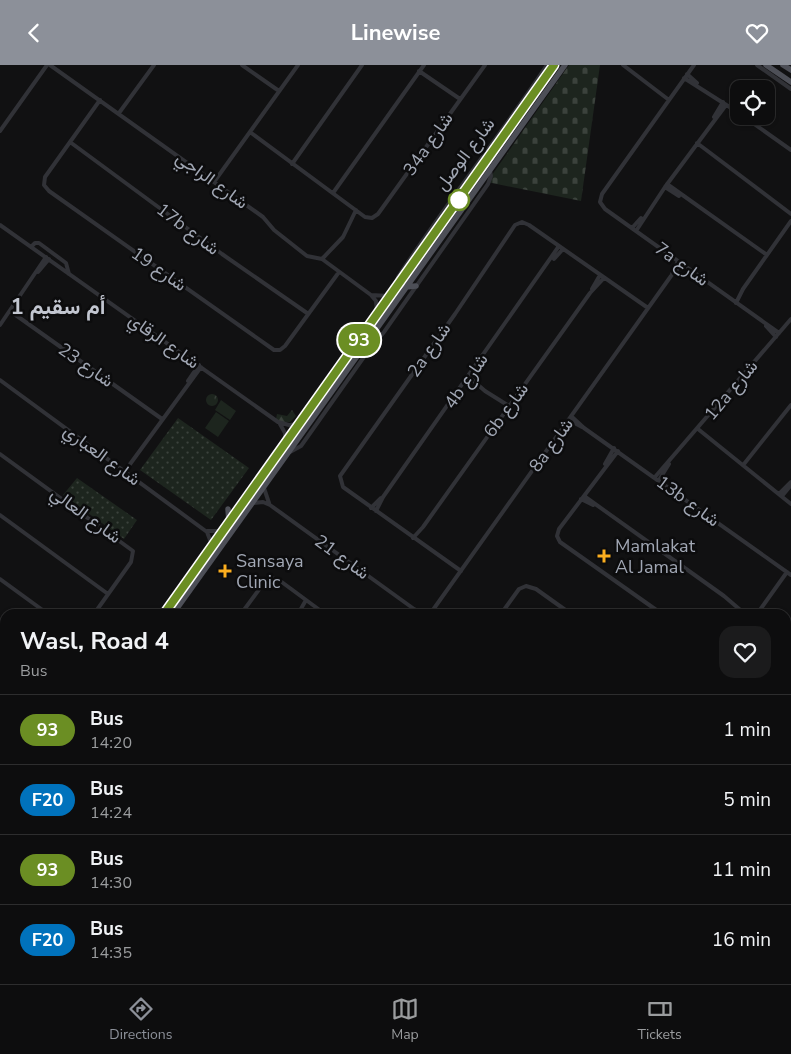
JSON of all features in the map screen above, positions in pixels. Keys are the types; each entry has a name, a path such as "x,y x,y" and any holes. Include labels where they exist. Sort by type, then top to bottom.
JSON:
{"main road":[{"name":"شارع الوصل","path":"167,609 554,65"},
{"name":"شارع الوصل","path":"177,609 565,65"},
{"path":"766,65 791,82"},
{"path":"783,65 790,67"},
{"path":"406,287 416,286"},
{"path":"228,509 229,522"},
{"path":"791,659 791,680"}],"street":[{"name":"شارع الراجي","path":"49,65 263,217 274,230 307,256 322,259 371,295"},
{"path":"0,131 49,65"},
{"path":"119,113 154,65"},
{"path":"242,65 279,91"},
{"path":"214,182 298,65"},
{"path":"292,164 362,65"},
{"path":"333,193 424,65"},
{"name":"34a شارع","path":"356,210 370,219 378,214 485,65"},
{"name":"شارع الوصل","path":"397,287 398,277 443,208 504,128 546,65"},
{"path":"623,65 670,98 694,65"},
{"path":"757,65 791,89"},
{"path":"420,71 460,99"},
{"path":"686,76 730,107"},
{"name":"7a شارع","path":"670,98 602,193 600,202 605,209 732,299 777,335"},
{"path":"70,142 100,100"},
{"path":"634,230 725,104"},
{"path":"756,125 791,150"},
{"path":"250,133 356,210 343,237 322,259"},
{"name":"شارع 19","path":"70,142 44,181 49,191 272,349 280,350 285,346 307,313"},
{"name":"17b شارع","path":"70,142 222,254 307,313"},
{"path":"695,144 791,212"},
{"path":"286,454 301,446 416,286 488,184 490,169"},
{"path":"666,185 766,257"},
{"path":"732,299 742,289 791,221"},
{"name":"2a شارع","path":"372,508 343,487 339,480 342,473 455,314 515,225 522,222 529,225 561,247"},
{"name":"شارع الرقاي","path":"0,225 278,422"},
{"path":"31,247 38,243 46,248 66,263 69,274"},
{"path":"561,247 647,310"},
{"name":"4b شارع","path":"376,511 383,497 561,247"},
{"path":"0,325 47,258"},
{"name":"8a شارع","path":"671,276 678,261"},
{"name":"8a شارع","path":"434,609 671,276 682,264"},
{"path":"307,313 339,272"},
{"name":"6b شارع","path":"414,539 602,277"},
{"path":"736,303 742,289"},
{"path":"371,295 381,297 391,295"},
{"path":"371,295 377,305 376,315"},
{"name":"شارع 23","path":"10,311 162,419"},
{"name":"12a شارع","path":"657,478 791,319"},
{"path":"125,471 200,366"},
{"path":"468,378 508,408"},
{"name":"شارع العباري","path":"0,380 205,530 211,536 212,545"},
{"path":"742,463 791,405"},
{"name":"13b شارع","path":"570,418 791,575"},
{"path":"278,422 288,425 300,423"},
{"path":"278,422 285,433 285,443"},
{"path":"699,428 791,504"},
{"path":"616,450 559,529 557,536 560,542 655,609"},
{"name":"شارع العالي","path":"0,453 130,548 133,558 98,609"},
{"path":"781,495 791,483"},
{"path":"264,487 264,494 270,505"},
{"name":"4b شارع","path":"372,508 383,497"},
{"path":"582,497 740,609"},
{"path":"251,504 263,502 270,505"},
{"name":"شارع 21","path":"270,505 414,609"},
{"path":"372,508 448,564 461,571"},
{"path":"0,515 108,594"},
{"path":"205,530 213,533 222,531"},
{"path":"448,564 457,576"},
{"path":"760,609 787,572"},
{"path":"245,609 263,584 271,578 280,580 318,609"},
{"path":"0,579 41,609"},
{"path":"505,609 519,589 526,586 536,589 564,609"},
{"path":"302,609 308,601"}],"green space":[{"path":"569,65 600,65 581,201 487,182"},
{"path":"210,394 214,394 218,400 214,406 210,406 206,402 206,398"},
{"path":"221,400 236,411 230,420 215,410"},
{"path":"292,410 296,416 290,422 281,422 276,419 277,414 287,416"},
{"path":"216,412 229,421 218,437 205,428"},
{"path":"178,418 249,468 211,520 140,470"},
{"path":"77,478 137,520 124,539 63,495"}],"bus line":[{"name":"93","path":"168,609 554,65"}],"place":[{"name":"Mamlakat Al Jamal","path":"604,556"},
{"name":"Sansaya Clinic","path":"225,571"}],"district":[{"name":"أم سقيم 1","path":"58,306"}]}
